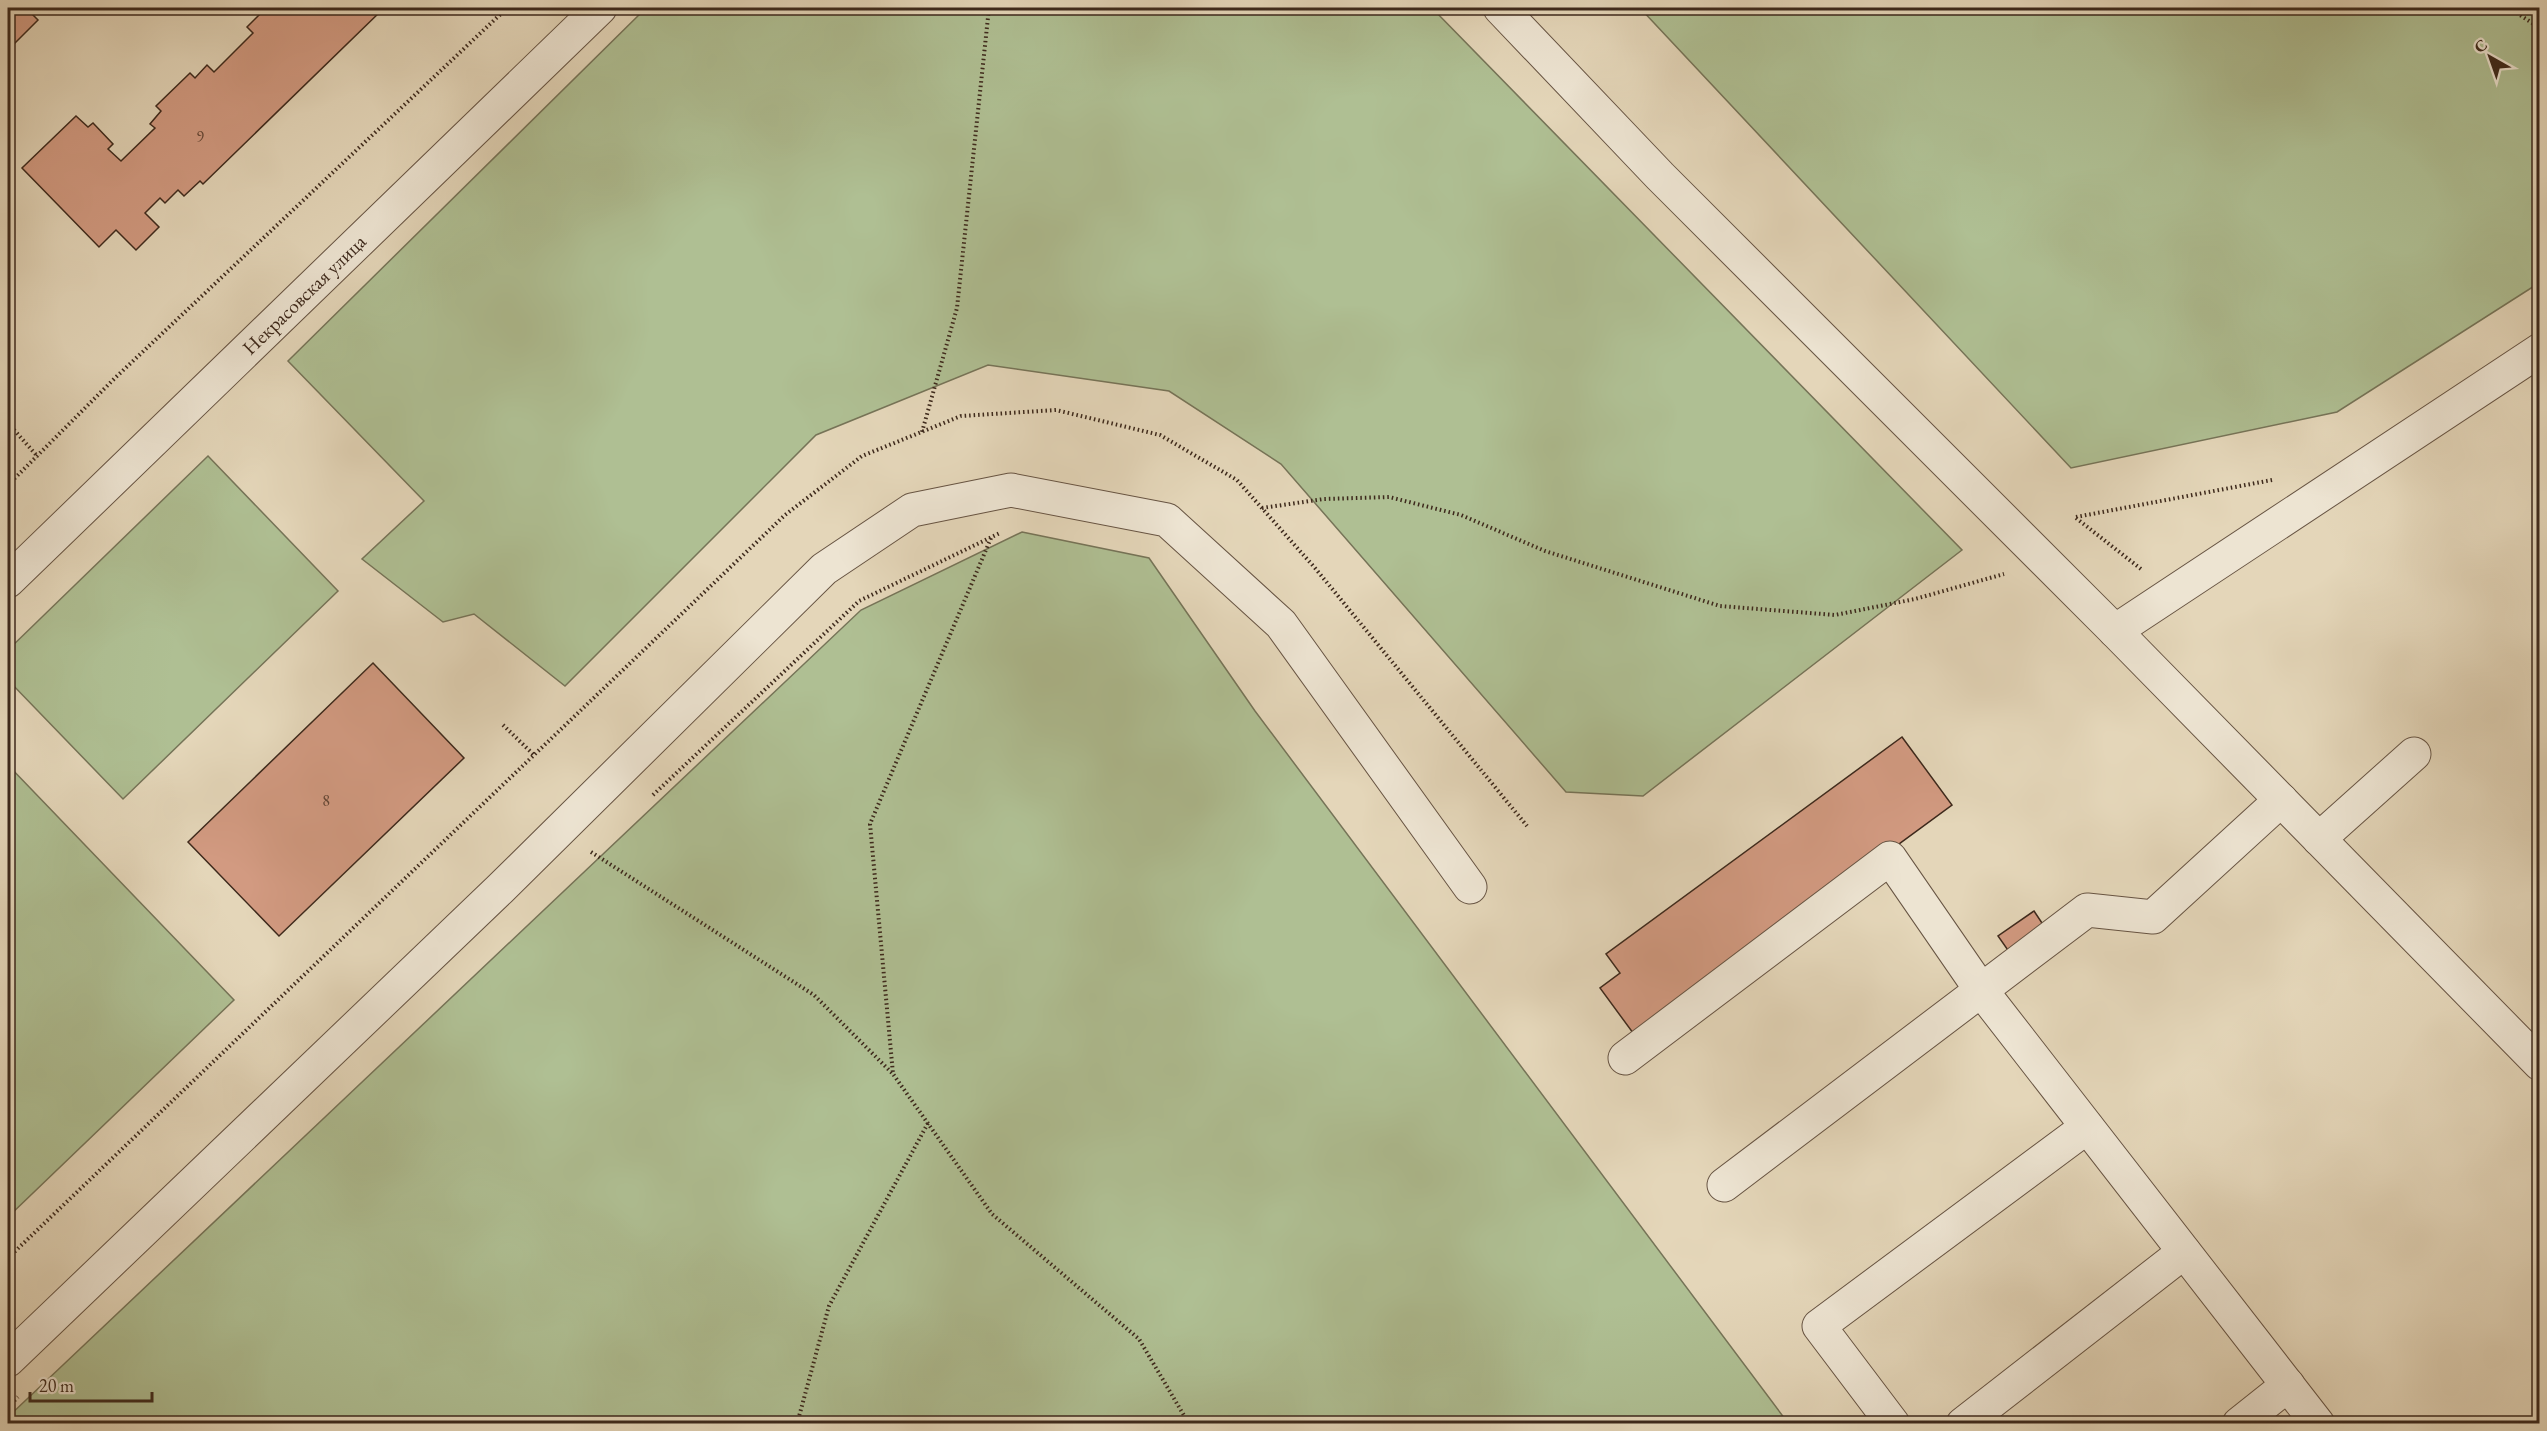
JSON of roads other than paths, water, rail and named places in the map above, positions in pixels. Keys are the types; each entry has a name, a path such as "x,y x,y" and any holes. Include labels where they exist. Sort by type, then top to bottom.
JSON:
{"street":[{"name":"Некрасовская улица","path":"8,581 600,8"},
{"path":"1500,8 1660,176 2115,631 2540,1064"},
{"path":"2115,631 2540,350"},
{"path":"8,1360 559,830 824,569 912,510 1011,490 1167,520 1281,624 1470,887"},
{"path":"2319,839 2414,754"},
{"path":"1724,1185 2087,910 2153,917 2280,800"},
{"path":"1624,1058 1890,858 1981,990 2318,1424"},
{"path":"1893,1424 1819,1326 2087,1127"},
{"path":"1963,1424 2184,1252"},
{"path":"2239,1424 2288,1385"}]}
